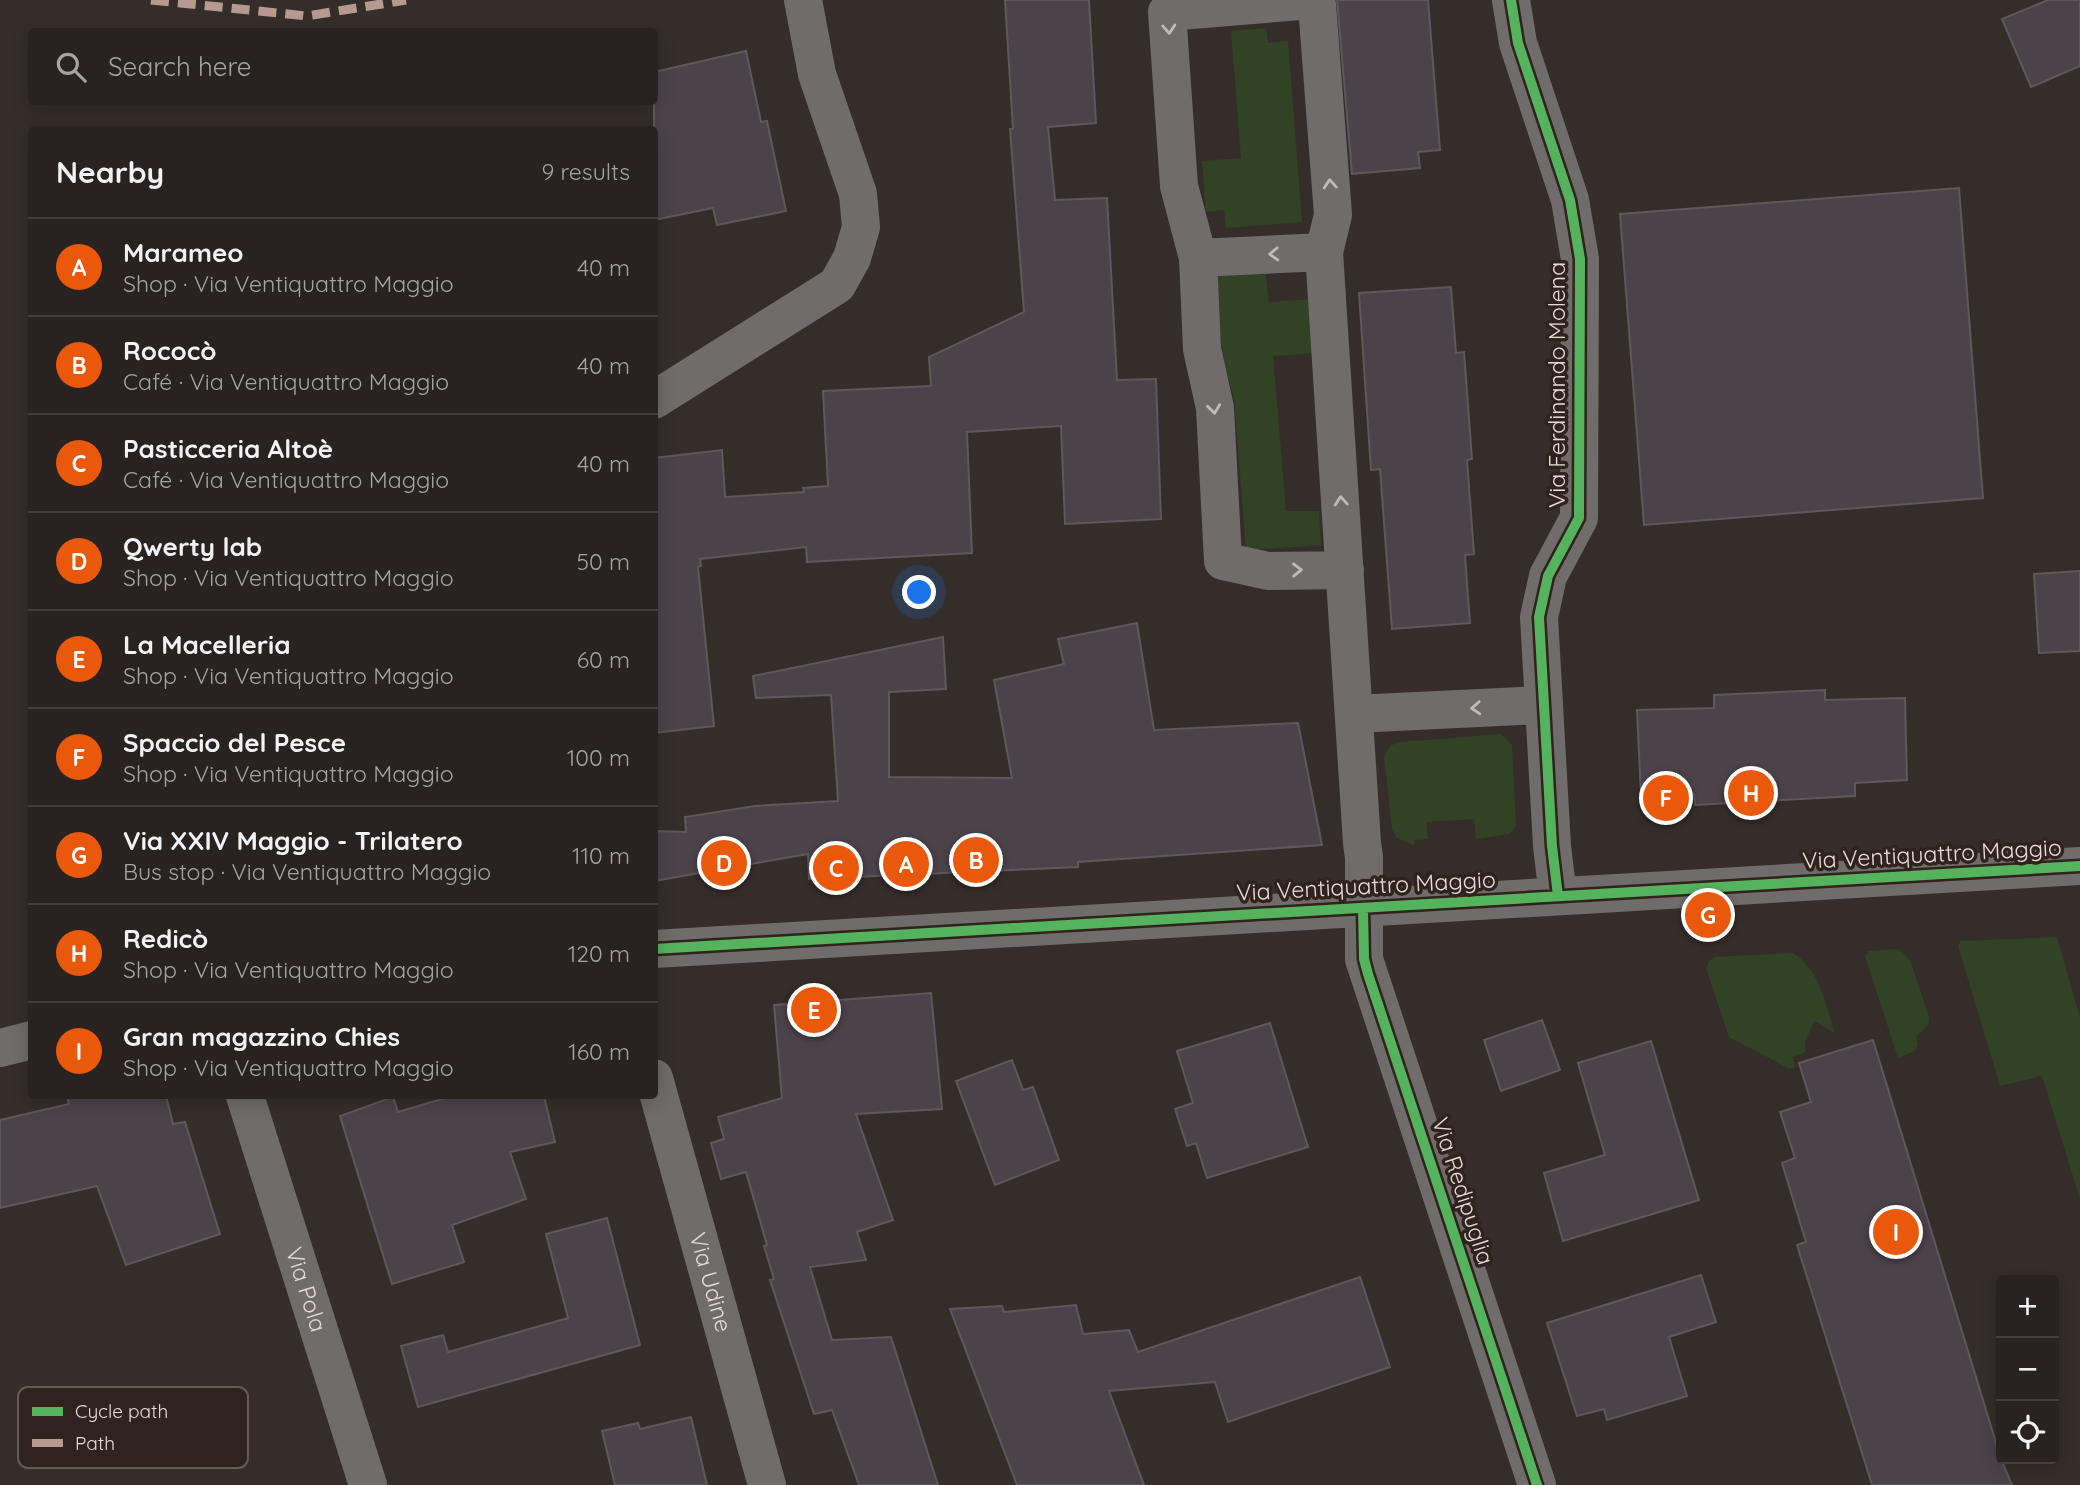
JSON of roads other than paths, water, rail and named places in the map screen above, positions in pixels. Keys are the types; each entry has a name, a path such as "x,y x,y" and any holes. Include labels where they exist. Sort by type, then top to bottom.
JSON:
{"street":[{"path":"658,397 837,285 852,258 861,227 858,194 817,74 803,0"},
{"name":"Via Redipuglia","path":"1198,258 1179,186 1167,12 1312,0 1317,5 1333,215 1324,251 1364,857 1364,959 1537,1485"},
{"name":"Via Ferdinando Molena","path":"1511,0 1518,43 1570,200 1580,259 1578,518 1568,543 1548,576 1539,617 1552,846 1558,896"},
{"path":"1324,251 1198,258 1202,349 1215,408 1223,561 1268,571 1346,569"},
{"path":"1354,715 1544,705"},
{"name":"Via Ventiquattro Maggio","path":"658,949 2080,866"},
{"path":"0,1048 28,1041"},
{"name":"Via Udine","path":"658,1092 767,1485"},
{"name":"Via Pola","path":"246,1099 368,1485"}],"place":[{"name":"Redicò","path":"1751,793"},
{"name":"Spaccio del Pesce","path":"1666,798"},
{"name":"Rococò","path":"976,860"},
{"name":"Qwerty lab","path":"724,863"},
{"name":"Marameo","path":"906,864"},
{"name":"Pasticceria Altoè","path":"836,868"},
{"name":"Via XXIV Maggio - Trilatero","path":"1708,915"},
{"name":"La Macelleria","path":"814,1010"},
{"name":"Gran magazzino Chies","path":"1896,1232"}]}
